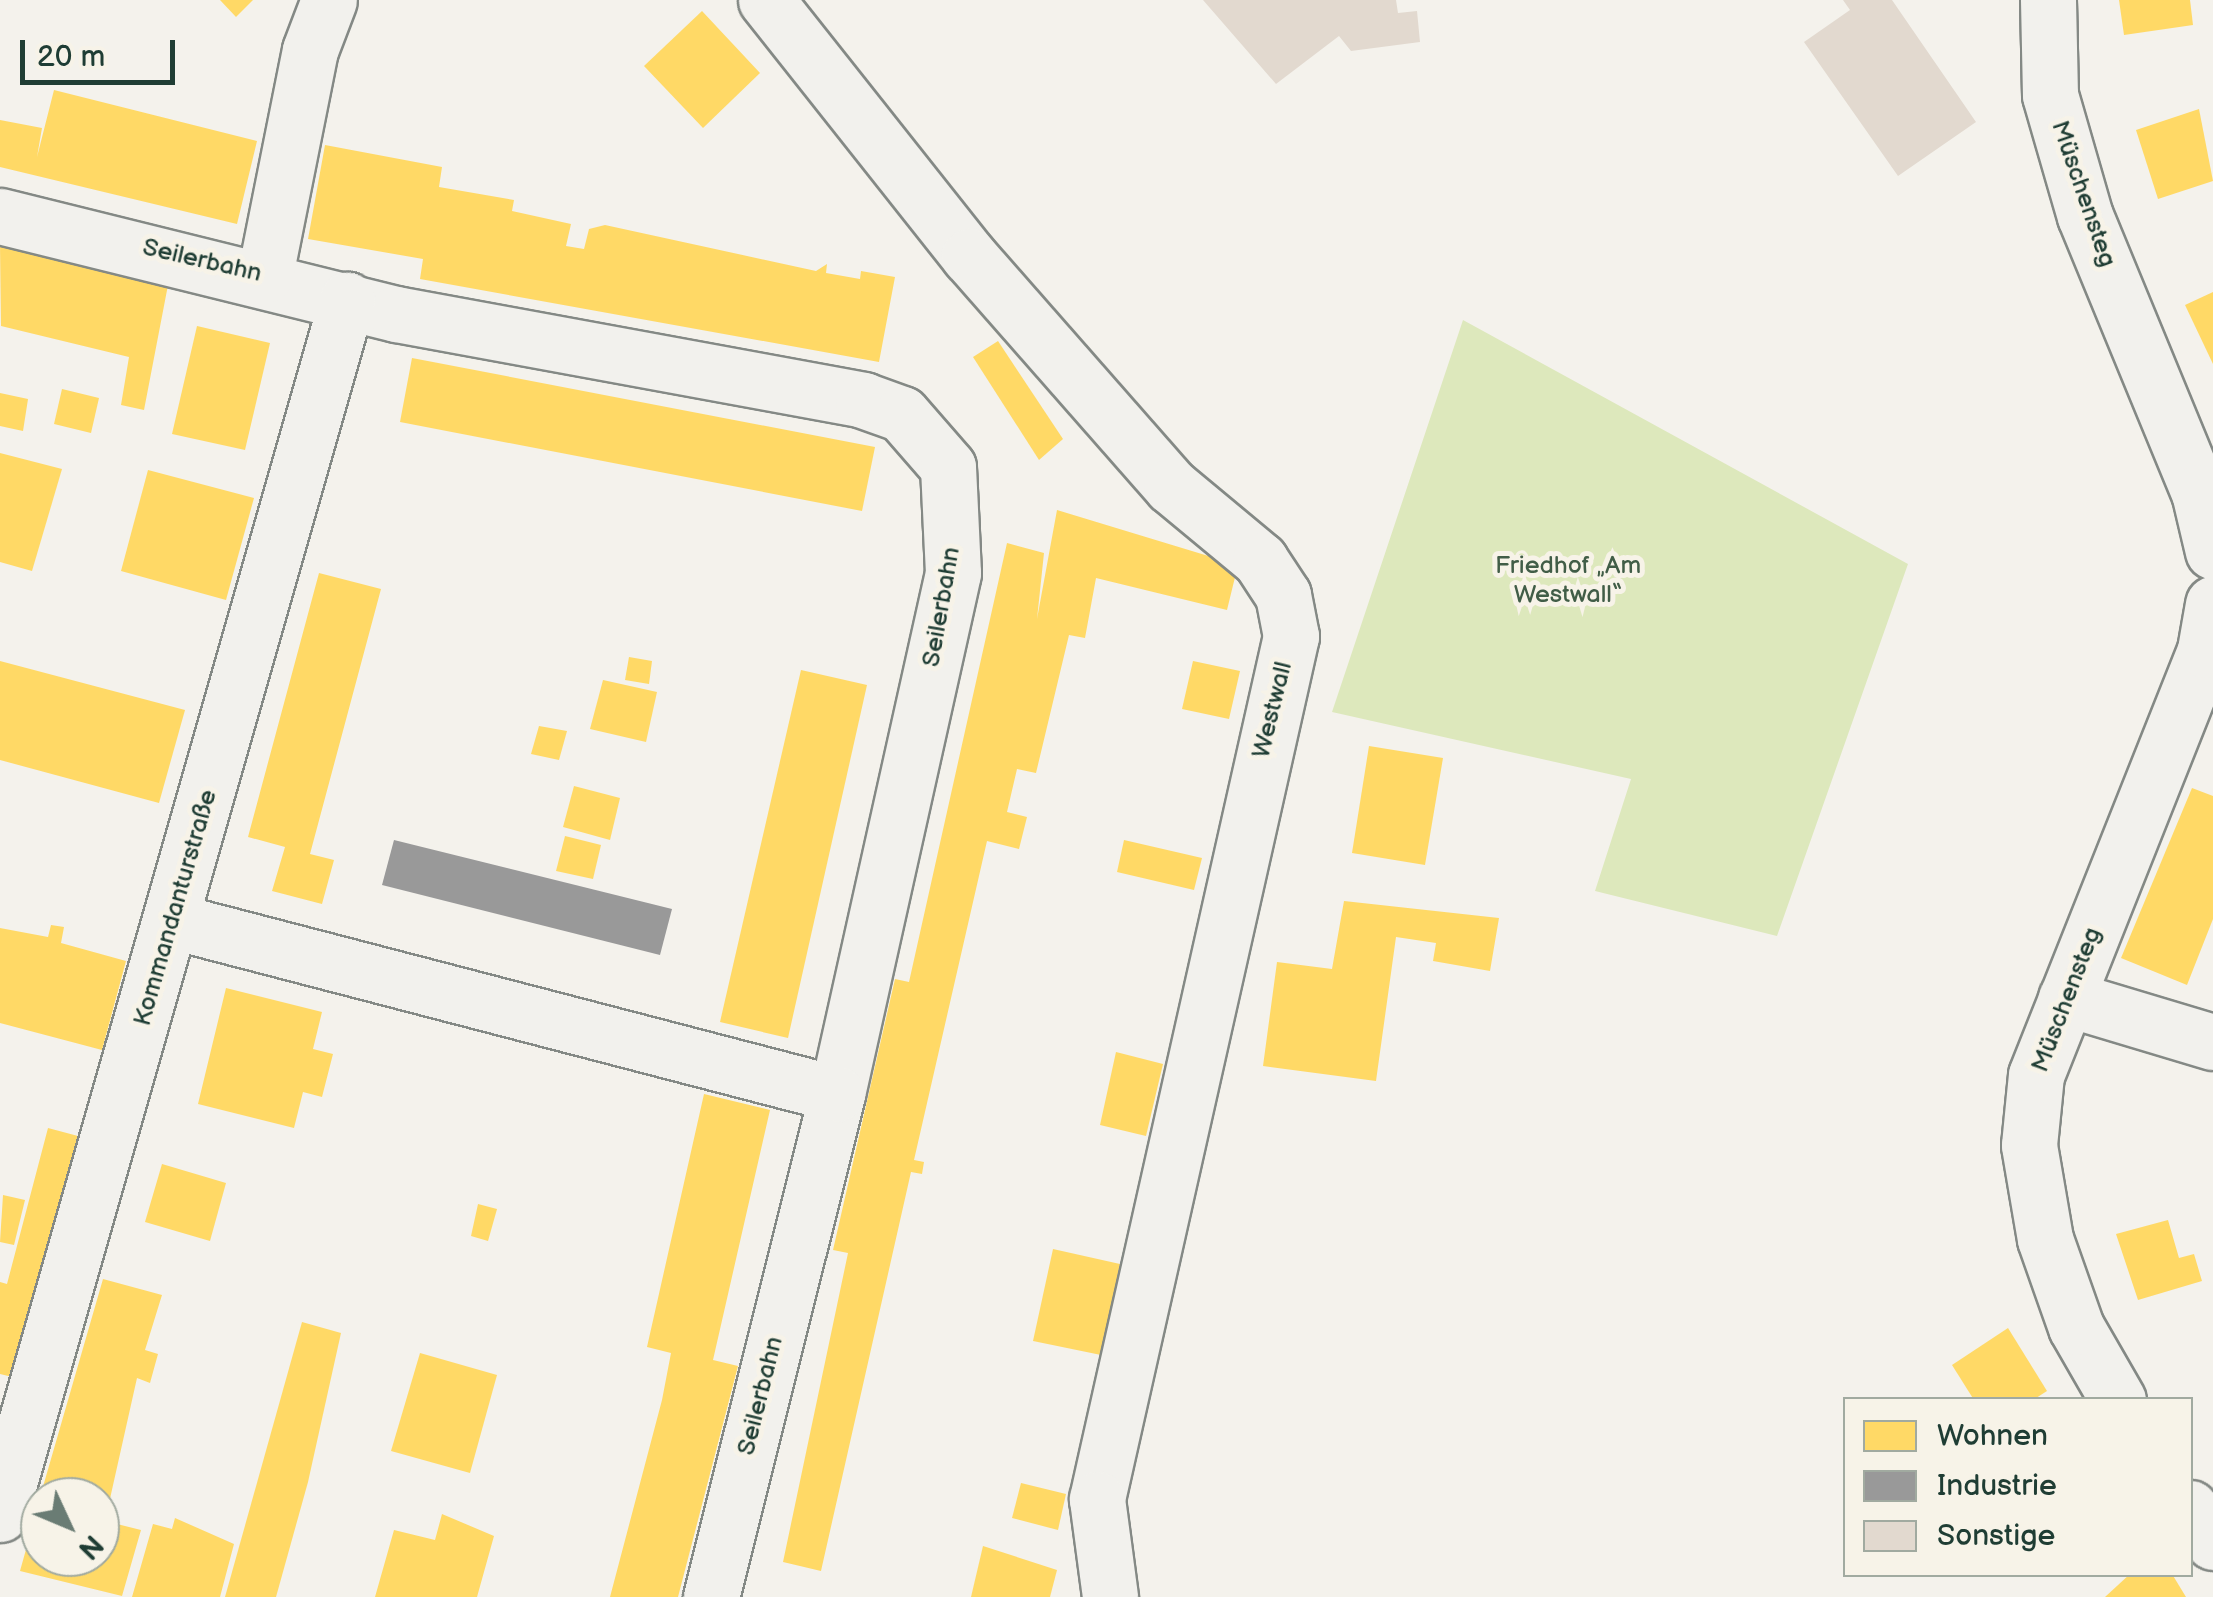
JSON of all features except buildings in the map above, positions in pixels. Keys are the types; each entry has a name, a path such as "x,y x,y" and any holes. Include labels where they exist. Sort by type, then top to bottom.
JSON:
{"street":[{"path":"265,275 310,50 330,0"},
{"name":"Westwall","path":"766,0 969,256 1171,486 1260,560 1283,595 1291,636 1097,1499 1110,1597"},
{"name":"Müschensteg","path":"2048,0 2050,95 2085,216 2199,492 2213,551"},
{"name":"Seilerbahn","path":"0,216 265,275 347,300 863,400 928,436 948,467 956,517 952,574 837,1094 710,1597"},
{"name":"Kommandanturstraße","path":"0,1514 174,921 347,300"},
{"name":"Müschensteg","path":"2116,1397 2076,1327 2045,1239 2029,1144 2036,1076 2205,650 2213,604"},
{"path":"174,921 837,1094"},
{"path":"2066,998 2213,1042"},
{"path":"2193,1512 2213,1542"}],"green space":[{"name":"Friedhof „Am Westwall“","path":"1463,320 1908,564 1777,936 1595,891 1631,779 1332,712"}]}
